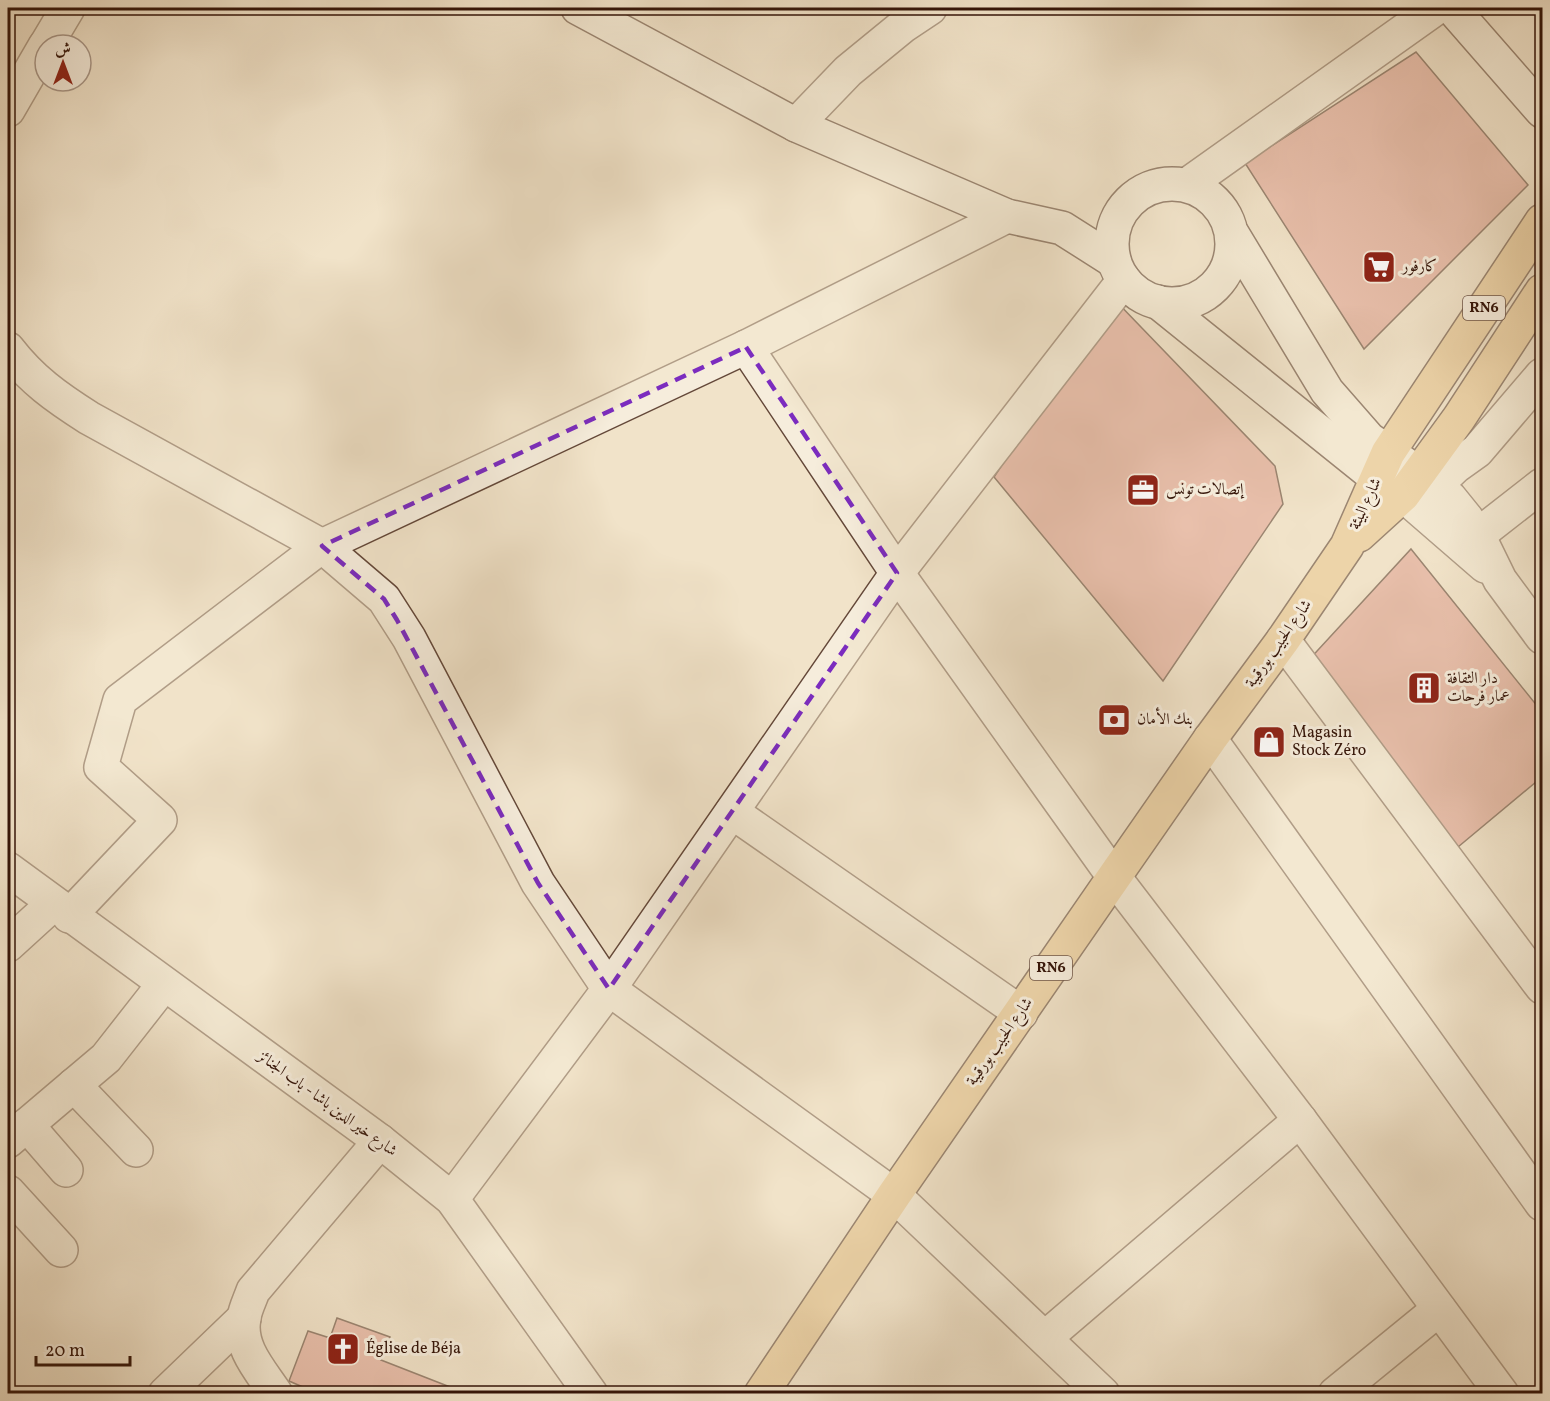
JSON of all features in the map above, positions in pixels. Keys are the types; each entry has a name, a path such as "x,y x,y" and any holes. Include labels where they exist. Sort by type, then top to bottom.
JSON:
{"main road":[{"name":"شارع البيئة","path":"1406,482 1426,396 1542,221"},
{"name":"شارع البيئة","path":"1347,546 1406,482 1459,418 1542,291"},
{"name":"شارع الحبيب بورقيبة","path":"761,1394 894,1196 1114,877 1347,546"}],"street":[{"path":"53,33 68,8"},
{"path":"578,8 796,125 1006,216 1062,228 1119,270 1134,290 1145,298 1158,302 1182,303 1204,296 1221,279 1226,269 1231,258 1233,235"},
{"path":"796,125 848,71 903,26 930,8"},
{"path":"1187,185 1436,8"},
{"path":"1452,8 1542,111"},
{"path":"8,110 33,67"},
{"path":"1062,228 1130,200 1157,186 1187,185 1209,195 1225,213 1233,235 1327,391 1406,482 1500,579 1542,637"},
{"path":"1119,270 1112,244 1114,228 1120,213 1130,200"},
{"path":"8,945 61,910 160,820 101,767 120,700 322,546 746,347 1006,216"},
{"path":"452,1198 609,988 897,573 1119,270"},
{"path":"1158,302 1406,482 1450,498 1478,535 1500,579"},
{"path":"746,347 897,573 1114,877 1300,1120 1502,1394"},
{"path":"8,349 40,385 89,418 322,546 384,599 398,620 538,883 609,988 894,1196 1104,1394"},
{"path":"1406,482 1456,466 1477,451 1542,375"},
{"path":"1478,535 1542,485"},
{"path":"1283,640 1542,987"},
{"path":"1210,739 1542,1204"},
{"path":"732,812 1021,1012"},
{"name":"شارع خير الدين باشا - باب الجنائز","path":"8,869 61,910 380,1141 452,1198 591,1394"},
{"path":"66,1170 17,1133 106,1058 164,984"},
{"path":"74,1086 136,1150"},
{"path":"1045,1338 1300,1120"},
{"path":"276,1394 246,1348 243,1336 243,1318 253,1291 380,1141"},
{"path":"8,1192 62,1250"},
{"path":"1335,1394 1439,1308"},
{"path":"165,1394 243,1318"}],"highlighted area":[{"path":"746,347 897,573 609,989 538,883 384,599 322,546"}],"building":[{"name":"كارفور","path":"1416,52 1528,185 1364,349 1245,163"},
{"name":"إتصالات تونس","path":"1113,298 1275,466 1283,504 1163,681 994,477"},
{"name":"دار الثقافة عمار فرحات","path":"1411,549 1542,712 1542,777 1452,852 1306,663"},
{"name":"Église de Béja","path":"337,1318 390,1337 381,1360 468,1394 311,1394 312,1391 289,1381 308,1331 330,1338"}],"place":[{"name":"كارفور","path":"1379,267"},
{"name":"إتصالات تونس","path":"1143,490"},
{"name":"دار الثقافة عمار فرحات","path":"1424,688"},
{"name":"بنك الأمان","path":"1114,720"},
{"name":"Magasin Stock Zéro","path":"1269,742"},
{"name":"Église de Béja","path":"343,1349"}]}
